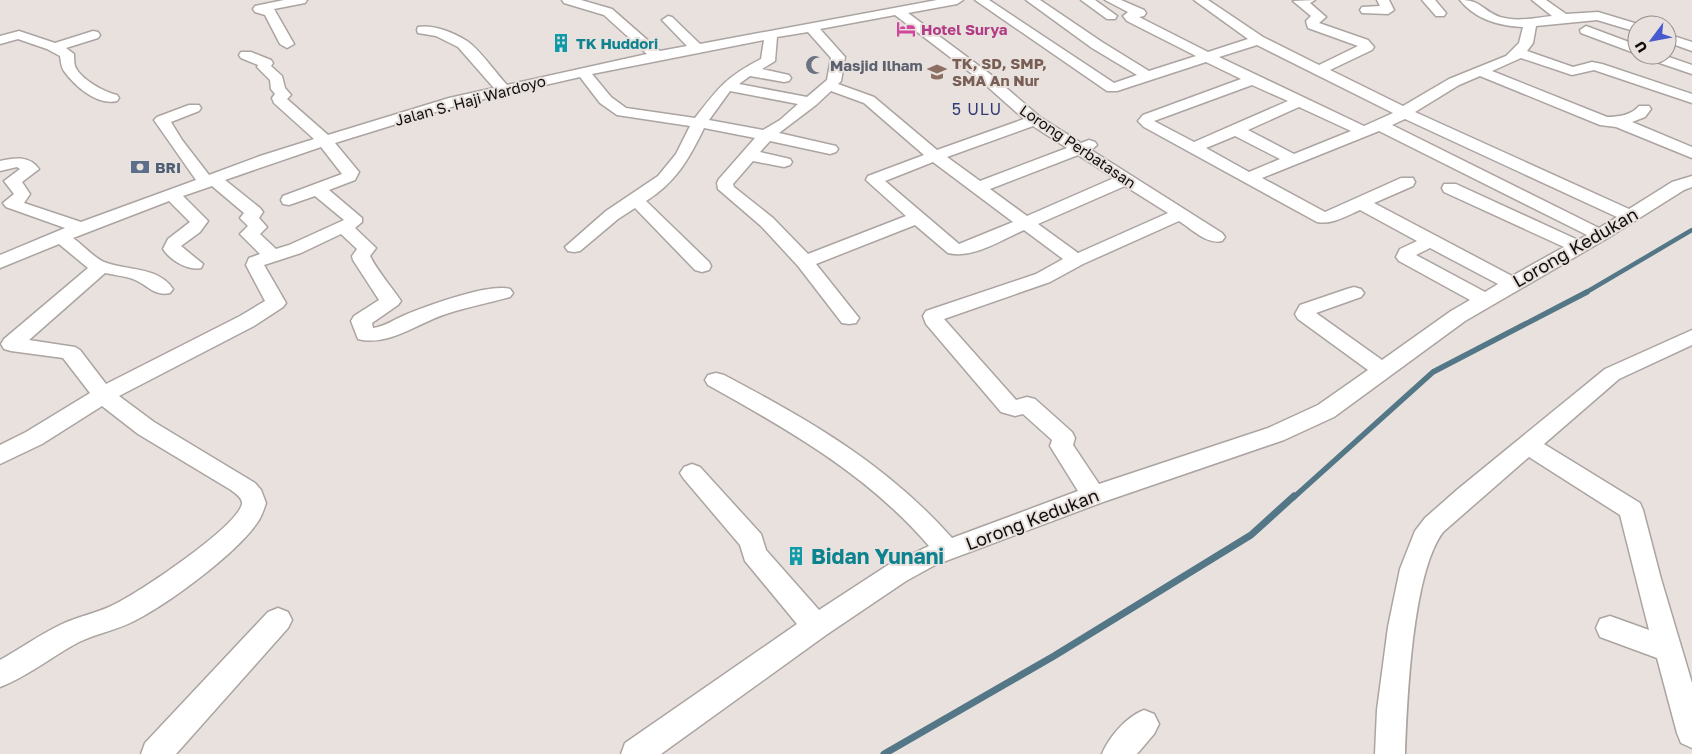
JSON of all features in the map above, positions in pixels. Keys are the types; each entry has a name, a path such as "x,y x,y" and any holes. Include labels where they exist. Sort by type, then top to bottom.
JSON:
{"street":[{"path":"286,44 270,12 258,10 301,0"},
{"path":"568,0 608,12 657,56"},
{"name":"Jalan S. Haji Wardoyo","path":"0,262 80,228 266,159 454,101 657,56 897,11 918,4 957,0"},
{"path":"981,0 1110,88 1149,78 1258,40"},
{"path":"1032,0 1149,78"},
{"path":"1087,0 1110,16"},
{"path":"1111,0 1140,13 1129,16 1131,18 1207,58 1364,131"},
{"path":"1200,0 1258,40 1405,114 1629,216"},
{"path":"1309,0 1299,2 1320,17 1312,22 1313,25 1363,43 1367,47 1319,70"},
{"path":"1366,10 1388,10 1383,0"},
{"path":"1428,0 1440,13"},
{"path":"1466,0 1484,16 1493,19 1530,23 1563,18 1598,16 1627,25"},
{"path":"1538,0 1563,18"},
{"name":"Lorong Perbatasan","path":"897,11 985,77 1035,120 1216,237"},
{"path":"668,20 697,49"},
{"path":"1248,178 1380,126 1405,114 1410,108 1430,98 1454,82 1479,70 1511,59 1519,53 1526,43 1530,23"},
{"path":"811,27 838,57 834,80 811,102 766,135 724,186 767,222 805,262 849,318"},
{"path":"423,30 440,33 463,44 503,89"},
{"path":"1586,30 1627,46"},
{"path":"574,247 612,215 653,189 672,171 699,123 727,86 748,71 768,61 771,34"},
{"path":"0,40 19,35 55,47 67,54 69,69 89,88 99,95 112,98"},
{"path":"55,47 93,36"},
{"path":"1677,42 1692,47"},
{"path":"1519,53 1572,71 1592,66 1597,67 1692,100"},
{"path":"246,55 266,63 264,67 277,79 278,89 284,95 279,100 324,140 352,174 349,177 289,200"},
{"path":"1677,65 1692,70"},
{"path":"1479,70 1605,122 1618,122 1640,114 1644,109"},
{"path":"748,71 784,78"},
{"path":"583,72 618,111 766,135 830,149"},
{"path":"1253,80 1148,118 1142,127 1194,148 1323,218 1327,218 1407,182"},
{"path":"727,86 811,102"},
{"path":"829,86 869,100 935,156 1076,260"},
{"path":"1194,148 1302,101"},
{"path":"194,108 162,120 210,180 253,211 248,217 258,227 250,232 250,236 272,256"},
{"path":"1035,120 874,180 954,249 959,251 1127,179"},
{"path":"1618,122 1692,154"},
{"path":"1380,126 1600,235"},
{"path":"1236,130 1292,160"},
{"path":"977,188 1096,142"},
{"path":"748,155 784,162"},
{"path":"0,166 20,162 31,169 12,181 22,194 12,203 14,205 80,228"},
{"name":"Lorong Kedukan","path":"636,754 816,626 897,573 928,557 1094,495 1276,434 1326,411 1484,300 1600,235 1678,186 1692,181"},
{"path":"1450,188 1578,247"},
{"path":"0,455 34,438 103,396 213,340 275,305 277,302 255,265 256,262 295,249 353,222 353,218 317,189"},
{"path":"172,194 199,221 197,226 172,246 172,249 194,264"},
{"path":"636,200 702,266"},
{"path":"1360,203 1512,284"},
{"path":"1094,495 1061,446 1064,438 1027,405 1015,408 1010,406 933,319 933,316 1043,278 1076,260 1181,214"},
{"path":"805,262 917,218"},
{"path":"343,227 368,248 361,256 362,260 370,269 376,283 392,301 361,321 366,334 380,334 435,310 503,293"},
{"path":"61,237 96,265 140,275 163,289"},
{"path":"1430,241 1406,252 1405,257 1484,300"},
{"path":"0,674 70,634 126,612 170,586 214,550 252,514 254,503 251,493 239,483 146,428 103,396 74,354 11,344 101,266"},
{"path":"1354,293 1307,309 1305,314 1383,372"},
{"path":"1390,754 1392,710 1402,628 1413,569 1424,538 1434,525 1612,374 1692,337"},
{"path":"716,380 767,407 842,454 904,502 948,551"},
{"path":"1528,444 1630,508 1692,733"},
{"path":"692,473 752,541 754,553 757,557 816,626"},
{"path":"156,754 278,620"},
{"path":"1610,628 1668,650"},
{"path":"1118,754 1144,724"}],"waterway":[{"path":"1585,293 1692,230"},
{"path":"1293,498 1433,372 1587,292"},
{"path":"884,754 1054,656 1251,535 1294,496"}],"place":[{"name":"Hotel Surya","path":"906,29"},
{"name":"TK Huddori","path":"561,43"},
{"name":"Masjid Ilham","path":"815,65"},
{"name":"TK, SD, SMP, SMA An Nur","path":"937,72"},
{"name":"BRI","path":"140,167"},
{"name":"Bidan Yunani","path":"796,556"}],"district":[{"name":"5 ULU","path":"977,109"}]}
